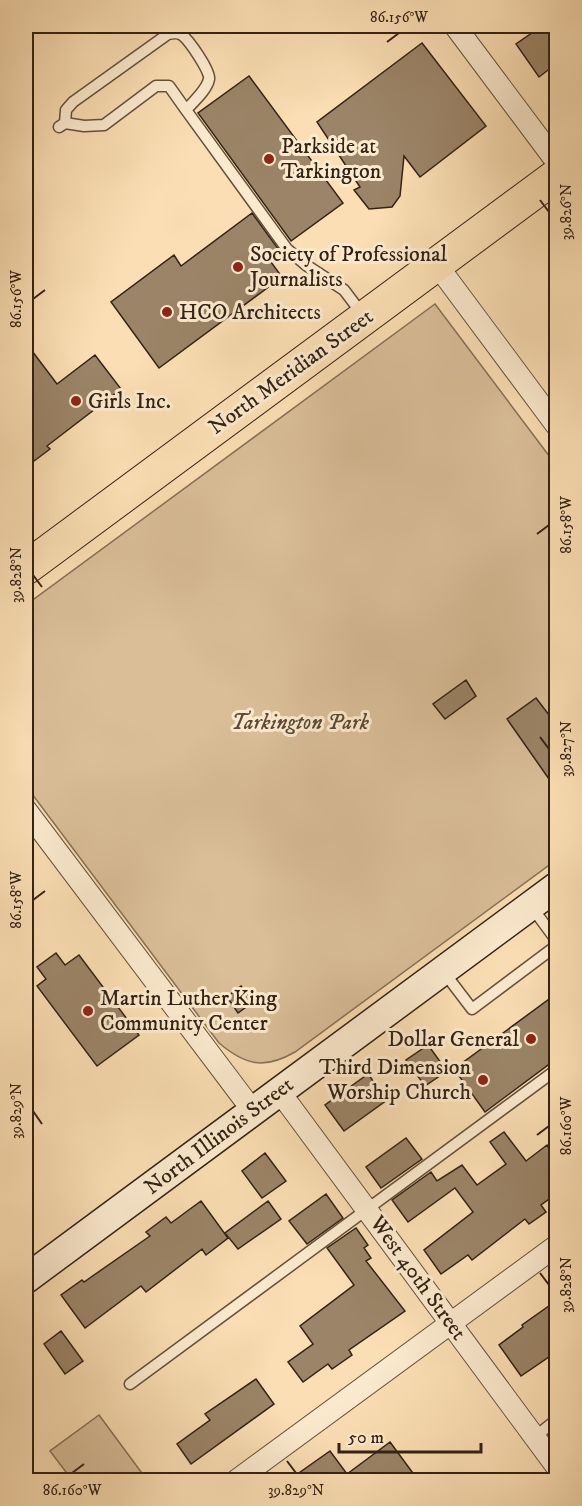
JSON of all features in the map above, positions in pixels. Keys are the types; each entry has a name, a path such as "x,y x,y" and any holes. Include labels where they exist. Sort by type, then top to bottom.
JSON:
{"main road":[{"name":"North Meridian Street","path":"26,565 556,177"}],"street":[{"path":"456,26 556,161"},
{"path":"437,265 556,425"},
{"path":"28,819 253,1111"},
{"name":"North Illinois Street","path":"26,1279 556,887"},
{"name":"West 40th Street","path":"279,1091 556,1466"},
{"path":"237,1480 556,1246"}],"lane":[{"path":"186,110 206,86 209,72 183,35 176,33 168,34 73,102 66,110 62,125 104,125 156,86 169,86 186,110 287,249 306,265 344,290 364,318"},
{"path":"531,906 556,940"},
{"path":"443,970 472,1009 556,946"},
{"path":"130,1384 556,1070"},
{"path":"535,1437 556,1420"}],"green space":[{"name":"Tarkington Park","path":"435,304 556,465 556,860 295,1052 284,1058 264,1063 246,1060 219,1043 26,786 26,605"},
{"path":"99,1415 147,1480 72,1480 50,1451"}],"building":[{"path":"542,26 546,26 556,39 556,64 539,77 516,44"},
{"path":"422,43 486,126 420,177 404,156 400,196 392,207 369,209 354,190 360,187 317,122"},
{"name":"Parkside at Tarkington","path":"249,76 343,203 291,241 198,113"},
{"path":"252,213 279,250 268,258 282,277 159,368 111,302 174,255 181,266"},
{"path":"26,343 57,384 95,355 121,389 47,446 50,449 26,467"},
{"path":"466,680 476,696 445,719 433,704"},
{"path":"536,698 556,724 556,789 507,719"},
{"name":"Martin Luther King Community Center","path":"56,953 65,965 79,955 139,1035 97,1066 37,986 46,979 37,967"},
{"path":"241,986 253,1002 238,1013 227,997"},
{"path":"556,994 556,1059 485,1112 454,1069"},
{"path":"428,1045 447,1071 425,1086 406,1060"},
{"path":"368,1074 387,1100 344,1131 325,1105"},
{"path":"504,1132 526,1161 547,1145 550,1150 556,1145 556,1194 541,1205 546,1212 529,1224 525,1219 472,1260 468,1255 441,1274 424,1250 473,1212 455,1188 408,1222 392,1200 431,1172 437,1181 462,1165 477,1185 506,1164 490,1142"},
{"path":"406,1138 422,1159 381,1188 366,1167"},
{"path":"265,1153 286,1181 262,1198 242,1171"},
{"path":"326,1194 343,1218 307,1244 289,1221"},
{"path":"201,1201 228,1238 206,1255 202,1249 146,1292 141,1286 85,1328 61,1295 82,1280 84,1282 150,1236 146,1232 166,1217 171,1223"},
{"path":"268,1201 281,1219 238,1249 225,1233"},
{"path":"356,1228 368,1245 364,1248 371,1258 366,1261 405,1311 349,1350 352,1355 332,1369 328,1364 303,1382 288,1362 313,1344 300,1326 354,1285 327,1248"},
{"path":"556,1301 556,1352 521,1376 499,1345"},
{"path":"61,1331 83,1361 65,1374 44,1344"},
{"path":"256,1379 274,1404 191,1464 177,1444 210,1420 205,1414"},
{"path":"390,1442 418,1480 289,1480 330,1451 347,1474"}],"place":[{"name":"Parkside at Tarkington","path":"269,159"},
{"name":"Society of Professional Journalists","path":"238,267"},
{"name":"HCO Architects","path":"167,312"},
{"name":"Girls Inc.","path":"76,401"},
{"name":"Martin Luther King Community Center","path":"88,1011"},
{"name":"Dollar General","path":"531,1039"},
{"name":"Third Dimension Worship Church","path":"483,1080"}]}
